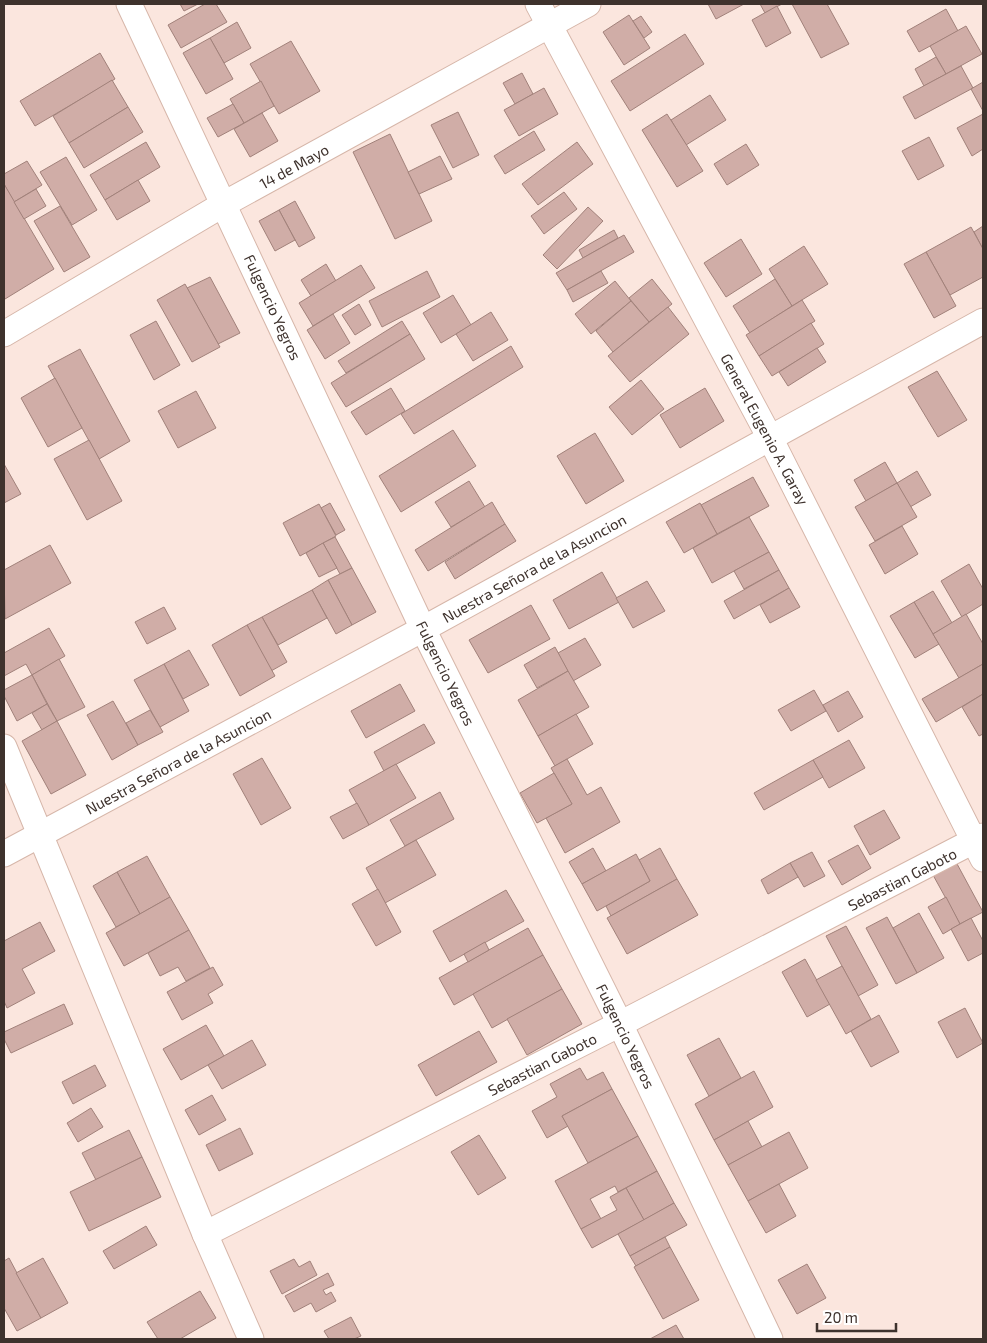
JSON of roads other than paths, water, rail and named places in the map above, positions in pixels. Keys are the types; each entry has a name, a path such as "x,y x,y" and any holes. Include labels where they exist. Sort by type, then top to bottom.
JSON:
{"street":[{"name":"Fulgencio Yegros","path":"129,4 424,629 620,1024 770,1339"},
{"name":"14 de Mayo","path":"4,334 543,14 588,4"},
{"name":"General Eugenio A. Garay","path":"543,14 770,438 980,846"},
{"name":"Nuestra Señora de la Asuncion","path":"4,854 424,629 983,321"},
{"path":"4,747 205,1234 251,1339"},
{"name":"Sebastian Gaboto","path":"205,1234 620,1024 980,846"}]}
